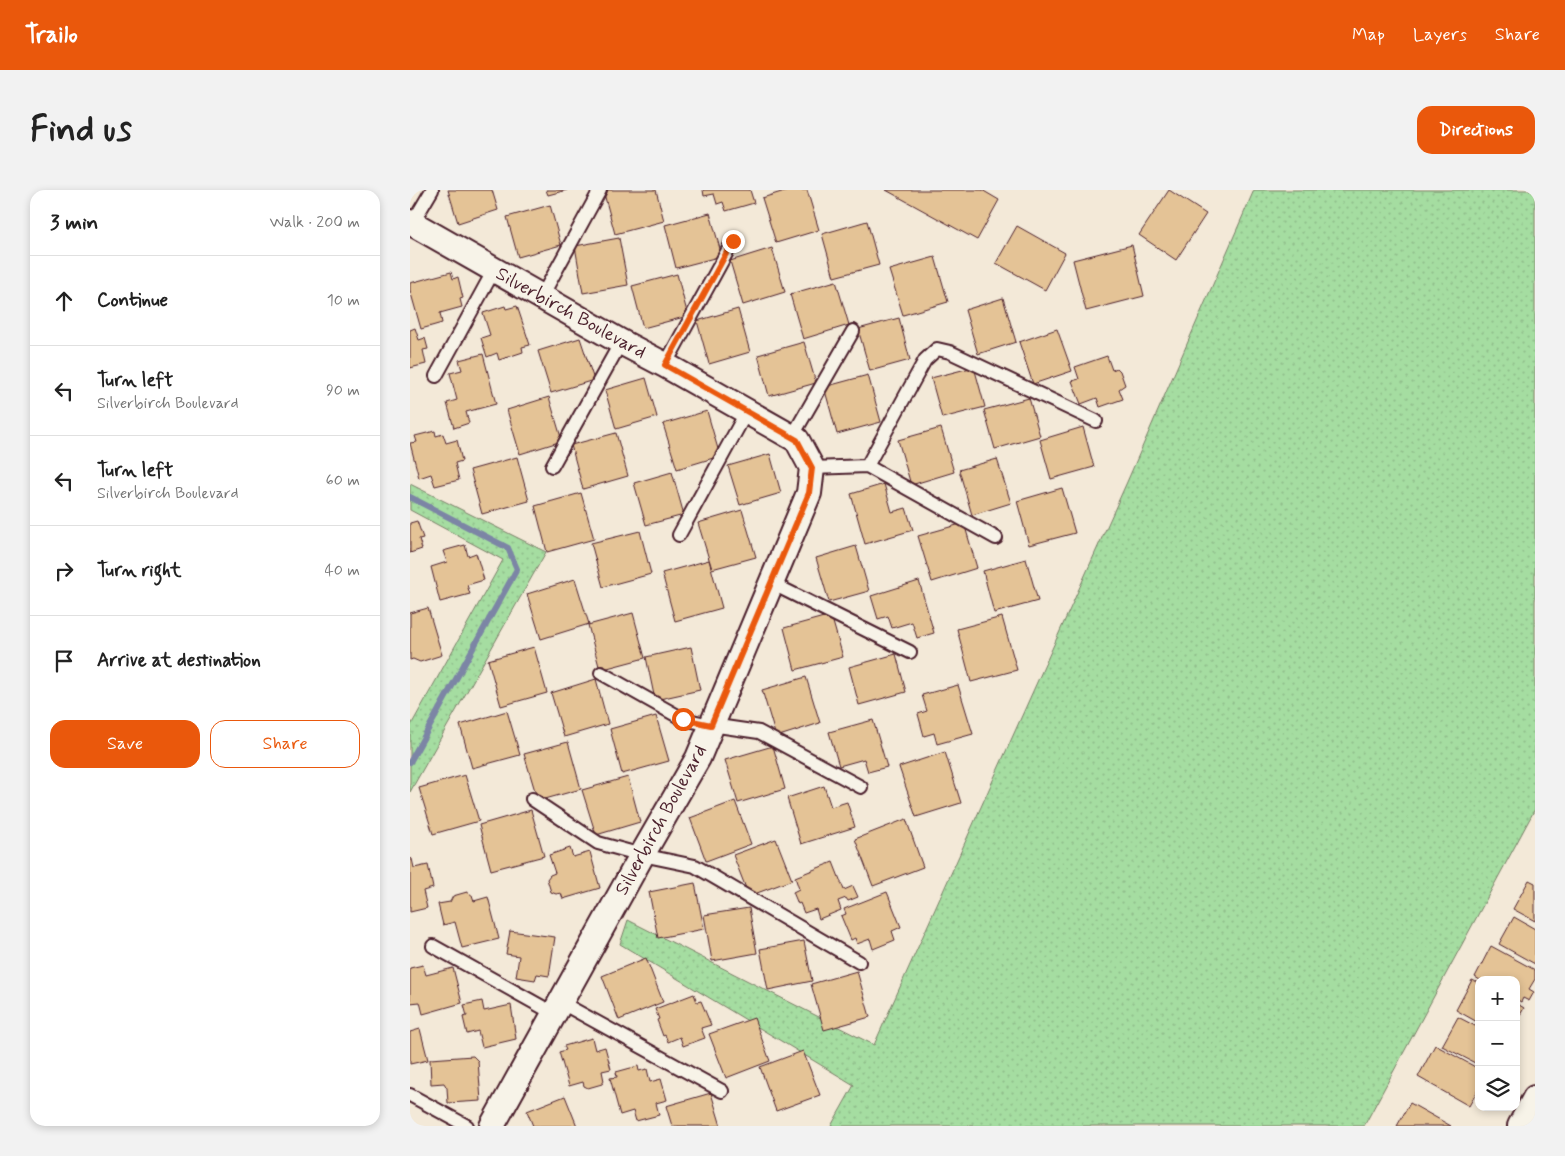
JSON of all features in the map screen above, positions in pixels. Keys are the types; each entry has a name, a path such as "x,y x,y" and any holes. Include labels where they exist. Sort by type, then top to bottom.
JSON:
{"street":[{"name":"Silverbirch Boulevard","path":"411,223 797,440 812,468 809,493 698,758 556,1008 492,1126"},
{"path":"1520,1126 1535,1098"}],"lane":[{"path":"411,223 432,190"},
{"path":"542,296 600,190"},
{"path":"665,365 733,241"},
{"path":"436,376 494,270"},
{"path":"792,437 853,331"},
{"path":"552,466 621,342"},
{"path":"867,466 925,360 937,349 950,352 1096,421"},
{"path":"679,535 747,411"},
{"path":"812,468 867,466 996,538"},
{"path":"770,583 910,652"},
{"path":"601,673 683,719 759,732 861,788"},
{"path":"532,799 598,843 642,855 695,866 859,962"},
{"path":"433,946 722,1092"},
{"path":"410,1095 466,1126"}],"green space":[{"path":"1254,190 1535,190 1535,809 1364,1126 831,1126 854,1085 620,944 628,920 874,1045 1127,482"},
{"path":"410,484 546,552 410,792 410,727 503,560 410,510"}],"building":[{"path":"448,190 492,190 498,210 458,223"},
{"path":"546,190 567,190 548,195"},
{"path":"603,190 656,190 664,221 615,234"},
{"path":"703,190 750,190 754,203 726,211 723,202 717,204 714,194 704,196"},
{"path":"788,190 807,190 819,230 776,243 762,198"},
{"path":"886,190 982,190 999,200 977,240"},
{"path":"1169,190 1206,214 1176,260 1139,235"},
{"path":"550,205 561,245 518,257 507,217"},
{"path":"710,213 722,256 676,268 665,225"},
{"path":"867,221 879,265 834,277 822,234"},
{"path":"1017,226 1065,253 1045,290 996,263"},
{"path":"619,238 628,285 583,293 575,246"},
{"path":"1132,245 1144,296 1086,311 1073,260"},
{"path":"772,248 785,292 743,305 730,261"},
{"path":"935,257 948,302 903,315 889,270"},
{"path":"451,272 453,279 458,277 463,298 460,299 462,307 440,313 442,323 421,329 410,290 410,283"},
{"path":"677,274 688,316 643,328 632,286"},
{"path":"836,281 849,325 803,339 790,294"},
{"path":"1003,298 1016,342 978,354 965,310"},
{"path":"505,306 506,309 517,306 530,345 522,347 523,352 499,360 497,353 487,357 481,338 490,335 483,313"},
{"path":"738,309 750,352 709,364 697,321"},
{"path":"899,318 910,360 870,371 858,329"},
{"path":"415,328 419,340 425,338 428,349 423,350 426,364 410,368 410,330"},
{"path":"1057,329 1072,371 1033,384 1019,342"},
{"path":"580,338 594,380 551,393 538,351"},
{"path":"804,342 816,383 769,396 758,355"},
{"path":"483,354 496,404 466,412 469,423 454,428 447,403 457,400 450,373 462,370 459,360"},
{"path":"1107,356 1112,370 1117,368 1120,371 1125,385 1119,389 1123,399 1100,407 1097,398 1081,404 1072,381 1079,379 1075,367"},
{"path":"974,367 985,407 942,418 931,378"},
{"path":"868,375 881,422 837,434 824,387"},
{"path":"646,378 657,417 616,429 605,390"},
{"path":"549,397 562,441 520,454 507,410"},
{"path":"1029,398 1040,436 995,449 984,410"},
{"path":"707,411 720,456 677,469 663,424"},
{"path":"1083,427 1094,467 1051,479 1040,440"},
{"path":"941,428 954,472 911,485 898,440"},
{"path":"435,431 436,436 443,434 446,443 457,440 462,461 455,463 459,480 435,486 431,474 419,478 410,443 417,442 415,436"},
{"path":"616,433 628,476 583,489 571,445"},
{"path":"770,454 781,493 740,505 728,466"},
{"path":"517,457 529,501 482,514 470,470"},
{"path":"997,459 1011,503 972,515 959,470"},
{"path":"672,472 684,515 646,525 634,483"},
{"path":"884,484 892,512 906,508 913,530 865,544 851,494"},
{"path":"1062,488 1075,533 1029,545 1017,501"},
{"path":"581,493 594,539 547,552 535,506"},
{"path":"742,510 756,557 712,569 698,523"},
{"path":"417,521 423,538 419,539 422,549 410,553 410,523"},
{"path":"964,523 977,568 932,582 918,536"},
{"path":"640,531 651,574 603,587 591,543"},
{"path":"465,545 468,556 476,553 484,580 467,585 470,594 440,602 431,567 447,562 443,551"},
{"path":"856,546 869,591 829,602 816,558"},
{"path":"1026,559 1038,601 994,613 983,571"},
{"path":"709,560 722,608 675,621 662,573"},
{"path":"575,579 589,624 541,639 527,594"},
{"path":"919,581 934,633 917,638 912,622 892,628 888,616 878,619 871,596"},
{"path":"428,608 442,655 420,662 413,659 410,660 410,613"},
{"path":"633,613 645,658 600,670 588,625"},
{"path":"831,615 843,657 795,670 784,628"},
{"path":"1002,617 1017,670 971,682 957,629"},
{"path":"534,647 547,693 501,706 488,660"},
{"path":"691,647 700,690 655,700 646,657"},
{"path":"896,654 906,692 859,705 849,667"},
{"path":"806,677 820,723 776,737 762,690"},
{"path":"596,679 608,724 564,737 551,693"},
{"path":"958,685 973,734 937,744 934,733 924,736 918,714 927,711 922,695"},
{"path":"507,711 520,755 472,768 460,725"},
{"path":"656,716 669,761 622,774 610,729"},
{"path":"873,720 887,767 868,772 864,759 839,766 829,732"},
{"path":"568,742 581,789 538,801 524,754"},
{"path":"773,746 785,789 738,803 725,760"},
{"path":"945,752 961,803 916,817 899,767"},
{"path":"465,775 479,821 433,834 419,788"},
{"path":"628,777 640,822 596,835 582,790"},
{"path":"824,786 831,807 847,802 855,827 801,844 787,798"},
{"path":"735,801 751,844 706,861 690,818"},
{"path":"531,810 544,856 491,870 479,825"},
{"path":"906,819 923,867 873,886 855,839"},
{"path":"776,839 792,880 749,896 733,855"},
{"path":"570,848 573,857 590,852 600,888 563,899 561,893 551,892 547,879 555,873 549,855"},
{"path":"410,858 414,868 428,865 433,888 423,891 427,908 410,912"},
{"path":"833,862 844,890 853,886 858,897 848,901 846,898 838,901 841,910 819,919 816,909 804,913 800,903 798,904 793,892 799,889 795,877"},
{"path":"1529,880 1535,883 1535,921 1513,909"},
{"path":"695,883 704,929 658,938 649,892"},
{"path":"467,892 472,895 474,901 488,897 499,939 462,948 455,922 443,925 438,904 450,902 453,896"},
{"path":"887,892 901,927 892,931 895,940 873,949 870,939 857,944 855,938 851,940 841,916 846,914 844,909"},
{"path":"749,908 757,953 712,961 704,915"},
{"path":"1514,917 1535,929 1535,964 1499,944"},
{"path":"510,931 555,937 549,976 537,974 535,980 516,977 519,956 506,954"},
{"path":"804,941 812,981 768,990 760,949"},
{"path":"1491,946 1535,970 1535,979 1529,989 1534,992 1529,1001 1523,998 1521,1002 1520,976 1476,976"},
{"path":"646,958 663,1002 619,1020 602,976"},
{"path":"423,965 426,975 453,968 462,1003 423,1014 420,1002 410,1003 410,968"},
{"path":"857,971 870,1017 824,1030 811,984"},
{"path":"1472,980 1475,981 1475,1021 1456,1010"},
{"path":"694,994 697,1002 701,1001 711,1025 701,1028 705,1038 683,1046 680,1037 668,1042 665,1035 663,1036 655,1009"},
{"path":"482,1001 484,1011 511,1005 516,1039 482,1047 478,1031 467,1034 463,1017 467,1016 464,1005"},
{"path":"1520,1006 1524,1008 1520,1015"},
{"path":"1458,1017 1475,1026 1475,1063 1442,1046"},
{"path":"754,1018 770,1061 726,1078 709,1034"},
{"path":"420,1029 428,1060 410,1064 410,1032"},
{"path":"592,1038 595,1050 605,1047 611,1069 602,1071 604,1081 602,1084 588,1088 584,1086 583,1082 569,1086 559,1052 566,1050 564,1046"},
{"path":"1435,1045 1475,1067 1475,1095 1469,1106 1418,1077"},
{"path":"803,1051 820,1095 776,1111 760,1067"},
{"path":"473,1056 478,1061 481,1101 448,1103 447,1088 444,1083 431,1084 430,1059"},
{"path":"638,1066 639,1071 647,1069 650,1082 661,1079 667,1100 656,1103 659,1115 636,1121 633,1111 620,1115 610,1078 617,1077 616,1072"},
{"path":"711,1093 721,1126 672,1126 666,1106"},
{"path":"565,1096 577,1126 533,1126 527,1111"},
{"path":"1410,1103 1451,1126 1397,1126"}],"waterway":[{"path":"410,497 508,548 517,569 410,762"}],"route":[{"path":"683,719 711,725 809,493 812,468 797,440 665,365 733,241"}]}
